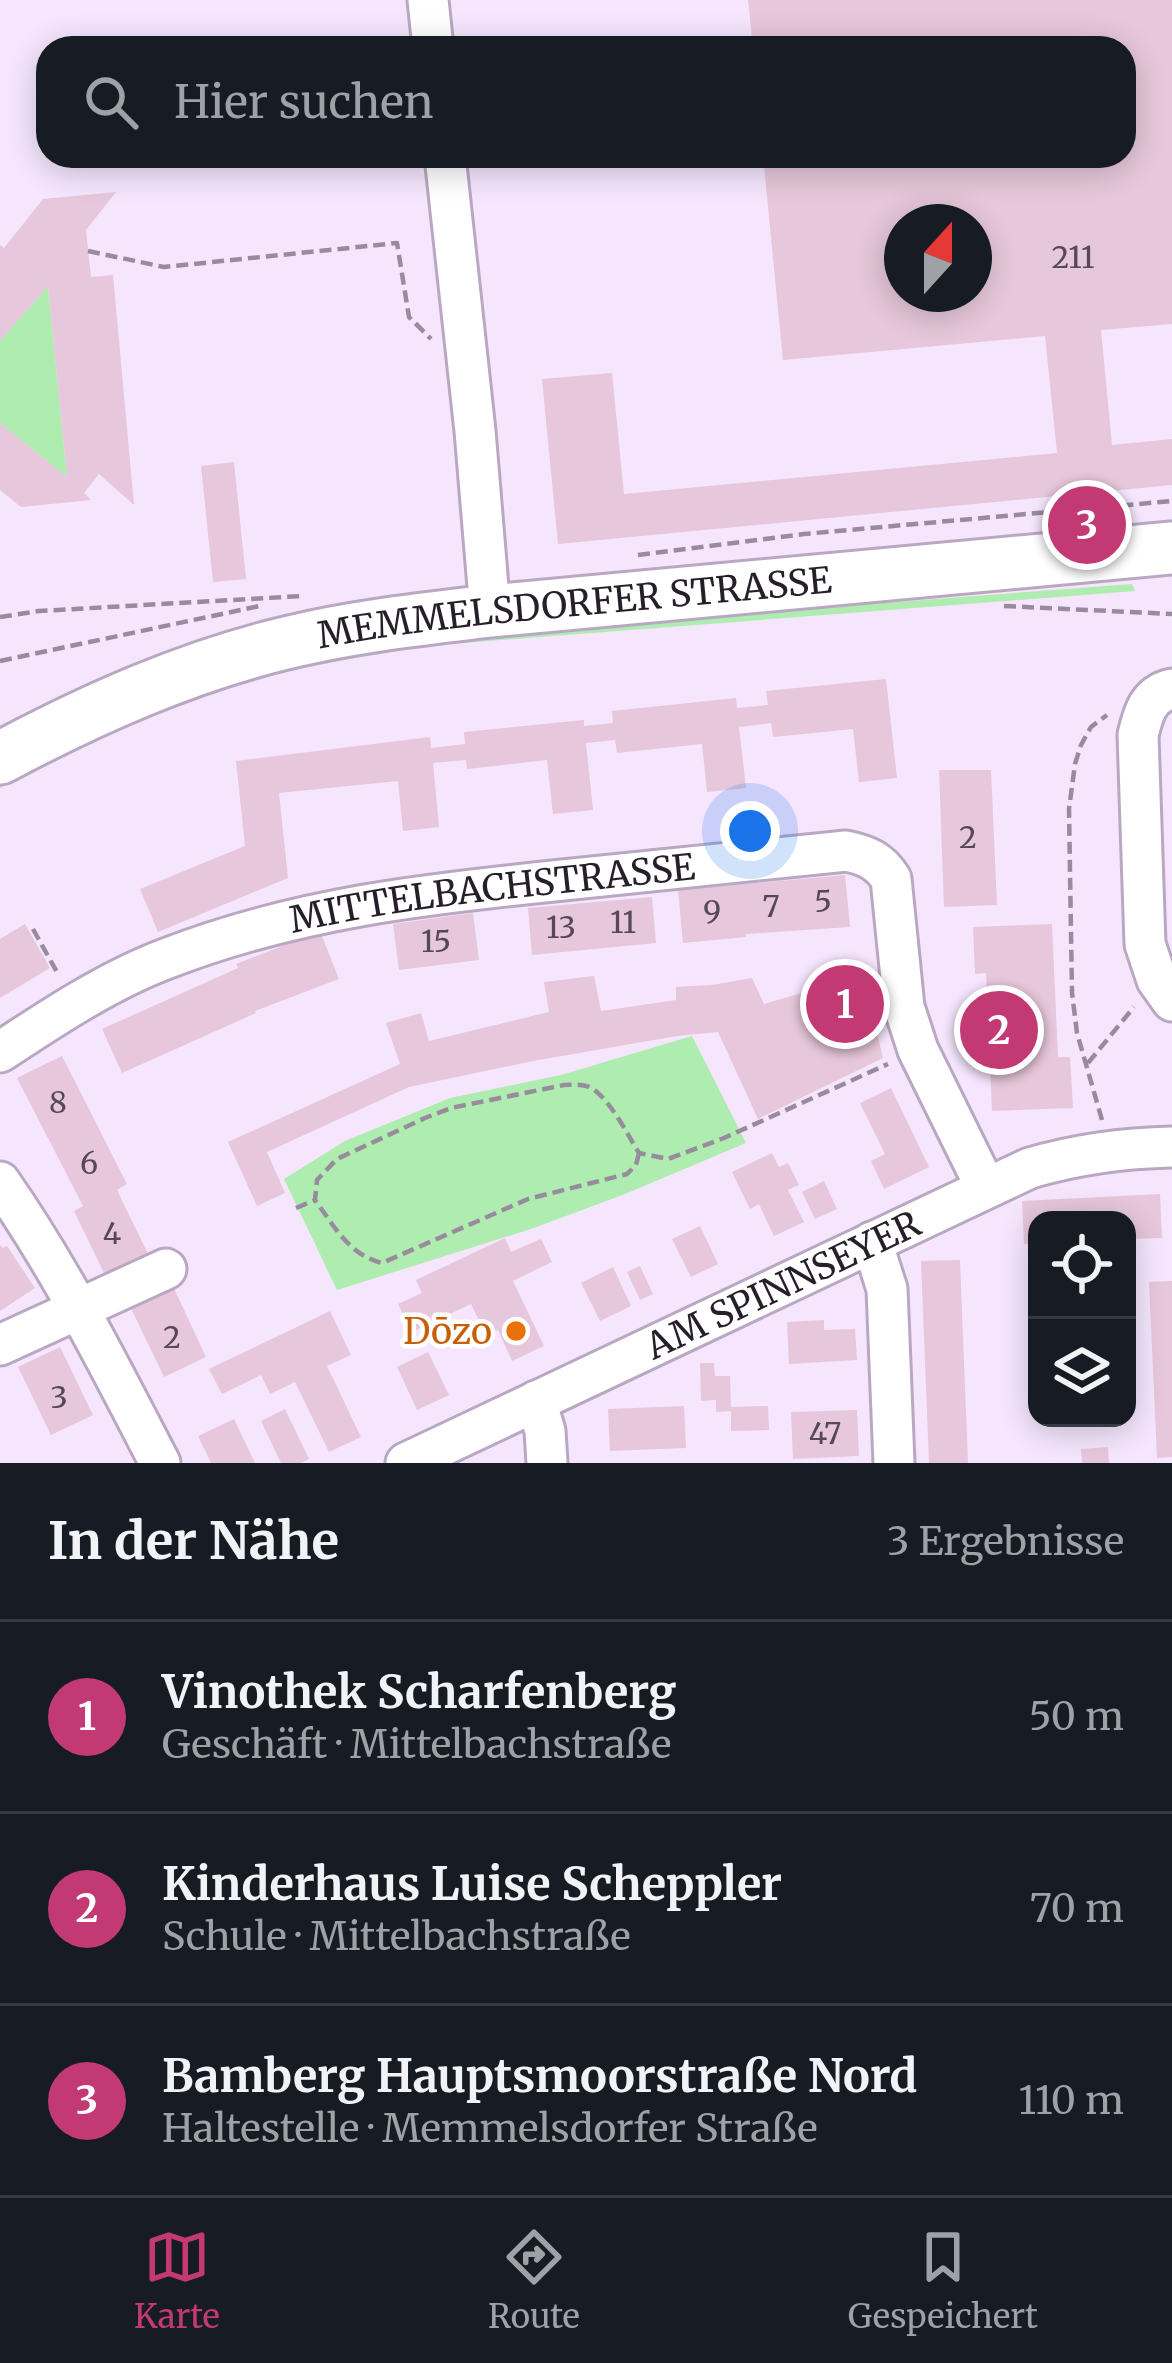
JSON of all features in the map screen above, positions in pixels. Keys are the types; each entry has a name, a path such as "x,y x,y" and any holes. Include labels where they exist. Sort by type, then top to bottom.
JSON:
{"main road":[{"name":"MEMMELSDORFER STRASSE","path":"0,758 148,688 290,642 358,629 490,611 1172,548"}],"street":[{"path":"428,0 432,36"},
{"path":"446,168 490,611"},
{"path":"1165,990 1144,944 1138,735 1144,710 1166,690"},
{"name":"MITTELBACHSTRASSE","path":"0,1052 76,1005 180,953 356,904 846,851 873,859 891,880 904,1007 919,1050 986,1188"},
{"name":"AM SPINNSEYER","path":"406,1463 1030,1168 1110,1149 1172,1147"},
{"path":"0,1182 79,1309 160,1463"},
{"path":"872,1242 887,1289 894,1463"},
{"path":"0,1346 166,1269"},
{"path":"536,1401 545,1431 547,1463"}],"path":[{"path":"88,251 164,267 397,243 409,317 446,353 467,353"},
{"path":"623,556 1172,501"},
{"path":"0,617 307,596 0,661"},
{"path":"1003,606 1172,614"},
{"path":"1110,1149 1078,1033 1072,993 1069,809 1075,764 1091,727 1117,706 1166,690"},
{"path":"33,929 76,1005"},
{"path":"1087,1064 1165,990"},
{"path":"639,1153 668,1159 919,1050"},
{"path":"564,1085 583,1085 597,1092 639,1153 636,1166 627,1174 528,1198 382,1263 364,1258 347,1244 315,1200 317,1180 337,1159 425,1118 451,1108 564,1085"},
{"path":"296,1208 315,1200"}],"green space":[{"path":"48,286 67,477 0,423 0,341"},
{"path":"1132,584 1135,591 424,646 270,675 184,701 0,788 0,778 211,684 437,637"},
{"path":"692,1036 746,1143 531,1229 337,1290 284,1179 345,1141 450,1098 561,1075"}],"building":[{"path":"748,0 1172,0 1172,324 1101,330 1112,445 1172,439 1172,485 558,544 542,379 612,373 624,494 1057,453 1045,336 783,360 764,168 1136,168 1136,36 752,36"},
{"path":"116,192 86,230 91,277 113,275 134,505 99,474 84,493 91,500 21,507 0,490 0,423 67,477 48,286 0,341 0,245 4,248 43,199"},
{"path":"234,462 246,579 213,582 201,466"},
{"path":"886,679 897,778 859,782 853,729 773,737 771,723 739,727 746,788 707,792 702,744 617,753 615,740 586,743 593,810 553,814 547,760 467,769 466,760 433,763 439,827 403,831 398,781 279,793 288,878 158,932 140,889 245,846 236,761 430,737 431,748 465,744 464,732 584,720 584,726 613,723 612,711 736,698 737,708 768,705 766,691"},
{"path":"939,770 991,770 997,905 944,907"},
{"path":"845,875 850,927 683,943 678,890"},
{"path":"652,897 656,943 532,955 528,908"},
{"path":"473,913 479,960 399,970 393,924"},
{"path":"25,924 50,968 0,998 0,939"},
{"path":"1052,924 1058,1057 1070,1057 1073,1108 992,1111 986,973 975,974 973,927"},
{"path":"320,931 339,979 255,1011 122,1073 102,1029 238,968 236,964"},
{"path":"863,975 883,1058 758,1119 718,1032 533,1061 409,1087 267,1152 285,1193 257,1206 228,1142 400,1064 386,1023 421,1013 429,1041 549,1012 544,982 594,976 601,1011 676,1000 676,987 752,978 764,1004"},
{"path":"62,1056 127,1184 117,1190 148,1254 105,1275 74,1211 83,1206 17,1078"},
{"path":"891,1088 929,1167 884,1189 871,1161 885,1154 860,1103"},
{"path":"772,1153 779,1167 788,1163 799,1185 788,1190 804,1222 774,1236 759,1204 750,1209 732,1172"},
{"path":"824,1181 837,1209 815,1219 802,1192"},
{"path":"1160,1194 1162,1238 1136,1239 1136,1211 1028,1211 1028,1244 1024,1244 1022,1201"},
{"path":"700,1226 718,1264 691,1277 672,1239"},
{"path":"505,1238 511,1252 541,1239 552,1262 513,1281 544,1346 512,1361 498,1330 486,1335 471,1304 412,1332 398,1304 422,1293 416,1280"},
{"path":"0,1245 7,1246 35,1288 0,1311"},
{"path":"960,1260 968,1463 929,1463 921,1261"},
{"path":"640,1266 653,1294 640,1300 627,1272"},
{"path":"613,1267 631,1306 600,1321 581,1283"},
{"path":"1172,1281 1172,1457 1157,1458 1149,1282"},
{"path":"171,1282 206,1357 164,1377 128,1302"},
{"path":"330,1311 351,1355 327,1366 361,1437 329,1452 295,1382 270,1394 261,1375 222,1394 209,1369"},
{"path":"824,1320 824,1330 855,1329 857,1360 789,1364 787,1322"},
{"path":"60,1347 93,1415 51,1435 18,1367"},
{"path":"428,1352 449,1395 417,1410 397,1367"},
{"path":"700,1363 714,1363 715,1376 730,1376 731,1407 768,1406 769,1430 731,1431 731,1411 716,1412 716,1400 701,1401"},
{"path":"684,1406 686,1448 610,1451 608,1409"},
{"path":"285,1409 309,1459 301,1463 281,1463 261,1421"},
{"path":"857,1410 859,1456 793,1459 791,1412"},
{"path":"234,1419 255,1463 211,1463 198,1436"},
{"path":"1108,1447 1109,1463 1082,1463 1081,1449"}],"place":[{"name":"Bamberg Hauptsmoorstraße Nord","path":"1087,525"},
{"name":"Vinothek Scharfenberg","path":"845,1004"},
{"name":"Kinderhaus Luise Scheppler","path":"999,1030"},
{"name":"Dōzo","path":"516,1331"}]}
